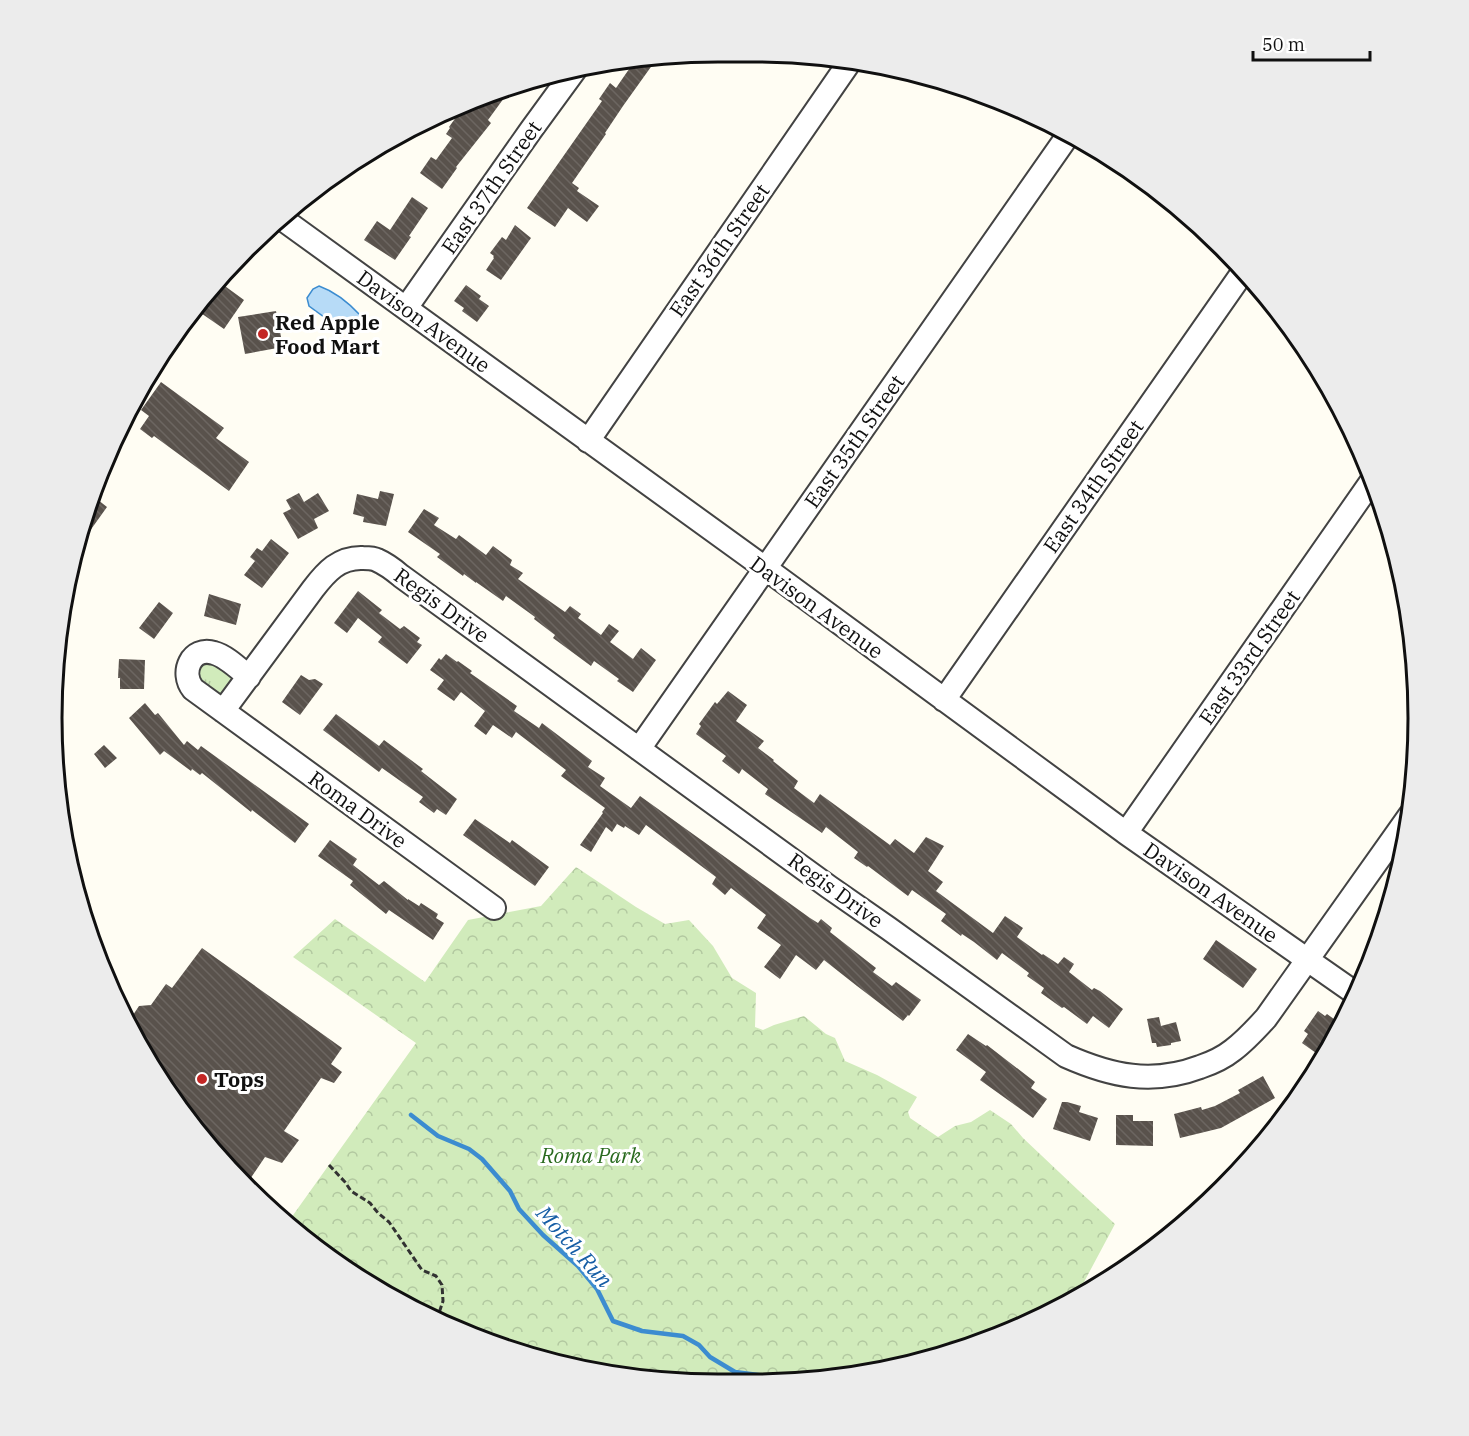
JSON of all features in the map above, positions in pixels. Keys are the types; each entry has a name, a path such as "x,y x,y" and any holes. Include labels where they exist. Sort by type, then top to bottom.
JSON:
{"street":[{"name":"East 36th Street","path":"588,441 845,68"},
{"name":"East 37th Street","path":"406,308 568,79"},
{"name":"East 35th Street","path":"639,749 1064,141"},
{"name":"Davison Avenue","path":"287,222 765,568 1126,833 1349,989"},
{"name":"East 34th Street","path":"944,700 1239,278"},
{"name":"East 33rd Street","path":"1126,833 1366,489"},
{"name":"Regis Drive","path":"249,677 323,576 333,566 350,559 376,560 387,565 1046,1043 1066,1056 1091,1067 1113,1074 1135,1077 1189,1072 1232,1051 1249,1037 1266,1018 1397,833"},
{"path":"213,652 249,677 223,711 190,685 187,675 189,663 198,654 213,652"},
{"name":"Roma Drive","path":"223,711 494,908"}],"path":[{"path":"329,1165 351,1191 370,1203 389,1222 422,1270 436,1276 442,1285 443,1301 439,1312"}],"green space":[{"path":"213,662 234,679 220,697 199,682 196,670 200,663"},
{"name":"Roma Park","path":"576,867 665,924 689,920 713,946 732,978 756,993 755,1027 763,1030 804,1016 826,1034 835,1038 845,1061 917,1097 908,1112 910,1118 938,1137 955,1126 971,1122 990,1110 1011,1124 1115,1224 1083,1285 1002,1325 921,1352 837,1369 794,1373 718,1375 632,1369 590,1362 507,1340 428,1307 353,1264 291,1217 416,1043 293,957 335,919 425,982 468,920 541,906"}],"water":[{"path":"319,286 342,298 361,316 350,332 342,330 309,306 307,298 313,289"}],"building":[{"path":"652,65 572,183 579,188 577,191 599,206 587,222 568,208 555,227 527,208 602,101 599,99 610,83 616,88 630,67"},
{"path":"505,97 488,120 491,123 456,167 442,189 420,173 431,157 436,160 452,138 446,134 457,116"},
{"path":"412,197 428,208 395,260 364,240 377,221 390,230"},
{"path":"515,225 531,238 501,280 486,270 494,258 490,253 502,237 506,240"},
{"path":"224,285 244,300 224,329 201,313"},
{"path":"466,285 481,296 479,299 489,306 477,322 462,311 464,308 454,301"},
{"path":"276,311 283,347 245,354 238,317"},
{"path":"161,382 224,428 216,438 249,462 229,491 154,436 152,438 140,429 149,416 141,410"},
{"path":"380,491 394,494 386,526 363,522 364,517 353,514 357,494 378,499"},
{"path":"299,493 304,502 318,493 329,511 314,519 318,528 298,539 283,513 291,509 286,500"},
{"path":"99,500 107,507 88,533"},
{"path":"424,509 439,518 434,525 456,539 459,535 486,555 493,546 512,560 510,565 523,573 518,579 565,612 570,606 581,614 578,618 601,635 609,624 619,631 610,642 633,659 641,648 656,660 633,692 594,661 591,666 553,638 555,635 534,619 535,617 506,596 503,601 464,574 463,576 437,557 440,554 408,532"},
{"path":"271,539 289,553 262,588 244,575 255,561 250,557 257,548 262,551"},
{"path":"358,591 382,610 379,613 400,629 404,626 420,638 417,642 422,645 407,664 378,642 382,637 358,618 347,633 334,623"},
{"path":"209,594 241,604 236,625 204,616"},
{"path":"159,602 173,613 154,639 139,628"},
{"path":"446,654 517,706 514,711 539,728 542,723 592,761 588,767 605,778 600,786 631,808 640,796 810,918 818,923 821,919 832,928 830,932 876,968 873,972 892,986 896,982 921,1000 909,1016 903,1021 824,960 816,970 796,955 780,979 764,967 781,945 757,928 766,915 731,888 725,895 712,884 716,877 646,825 639,835 617,824 612,832 606,827 591,852 580,845 605,808 561,776 566,770 516,732 512,738 493,725 486,735 474,726 485,711 461,692 454,701 437,689 444,680 430,670 439,658 441,660"},
{"path":"119,659 145,660 144,689 120,689"},
{"path":"301,675 323,684 300,715 282,702"},
{"path":"728,691 747,705 736,721 764,741 758,748 798,781 794,788 814,803 820,794 890,845 895,839 914,853 926,837 944,846 928,871 943,882 936,891 993,933 1005,916 1023,928 1017,937 1042,955 1058,964 1064,957 1074,964 1069,972 1092,990 1094,988 1100,991 1123,1009 1109,1028 1093,1016 1087,1024 1064,1007 1062,1008 1041,993 1044,988 1027,976 1029,973 1002,953 997,960 962,934 961,936 941,921 946,914 912,890 908,896 854,858 858,852 826,827 822,833 765,794 768,789 742,769 739,774 722,761 726,756 696,734 701,726 699,724 715,702 717,704"},
{"path":"145,703 155,715 158,713 184,745 187,741 198,750 201,746 309,824 295,843 202,773 200,775 192,769 191,771 164,751 160,755 129,718"},
{"path":"336,714 379,746 384,740 423,769 421,771 457,799 446,815 437,809 434,813 419,802 423,797 382,768 379,772 323,730"},
{"path":"104,745 117,758 105,768 94,754"},
{"path":"475,819 510,843 512,840 549,867 535,886 463,835"},
{"path":"330,840 357,859 353,865 379,885 384,881 408,900 419,906 421,903 438,914 436,918 444,923 433,940 389,910 386,914 350,885 353,881 318,856"},
{"path":"1216,940 1257,969 1243,988 1203,959"},
{"path":"202,948 342,1048 331,1064 342,1072 334,1083 321,1078 284,1131 299,1140 282,1163 265,1157 250,1178 224,1151 172,1083 133,1015 139,1006 151,1005 166,984 172,988"},
{"path":"1318,1011 1334,1019 1316,1053 1302,1043 1308,1034 1304,1031"},
{"path":"1159,1017 1161,1026 1176,1022 1181,1041 1157,1047 1156,1043 1152,1043 1147,1019"},
{"path":"968,1034 987,1045 1035,1082 1031,1088 1047,1099 1033,1118 980,1080 986,1072 956,1050"},
{"path":"1263,1076 1275,1098 1221,1128 1180,1138 1174,1114 1215,1106 1240,1093 1238,1090"},
{"path":"1062,1102 1081,1106 1079,1112 1098,1118 1090,1141 1053,1129"},
{"path":"1116,1115 1133,1115 1133,1121 1153,1121 1153,1146 1116,1145"}],"waterway":[{"name":"Motch Run","path":"411,1115 438,1136 469,1149 482,1159 510,1191 519,1209 543,1235 578,1266 597,1289 613,1321 642,1331 683,1336 699,1345 710,1357 735,1372 756,1375"}],"place":[{"name":"Red Apple Food Mart","path":"263,334"},
{"name":"Tops","path":"202,1079"}]}
